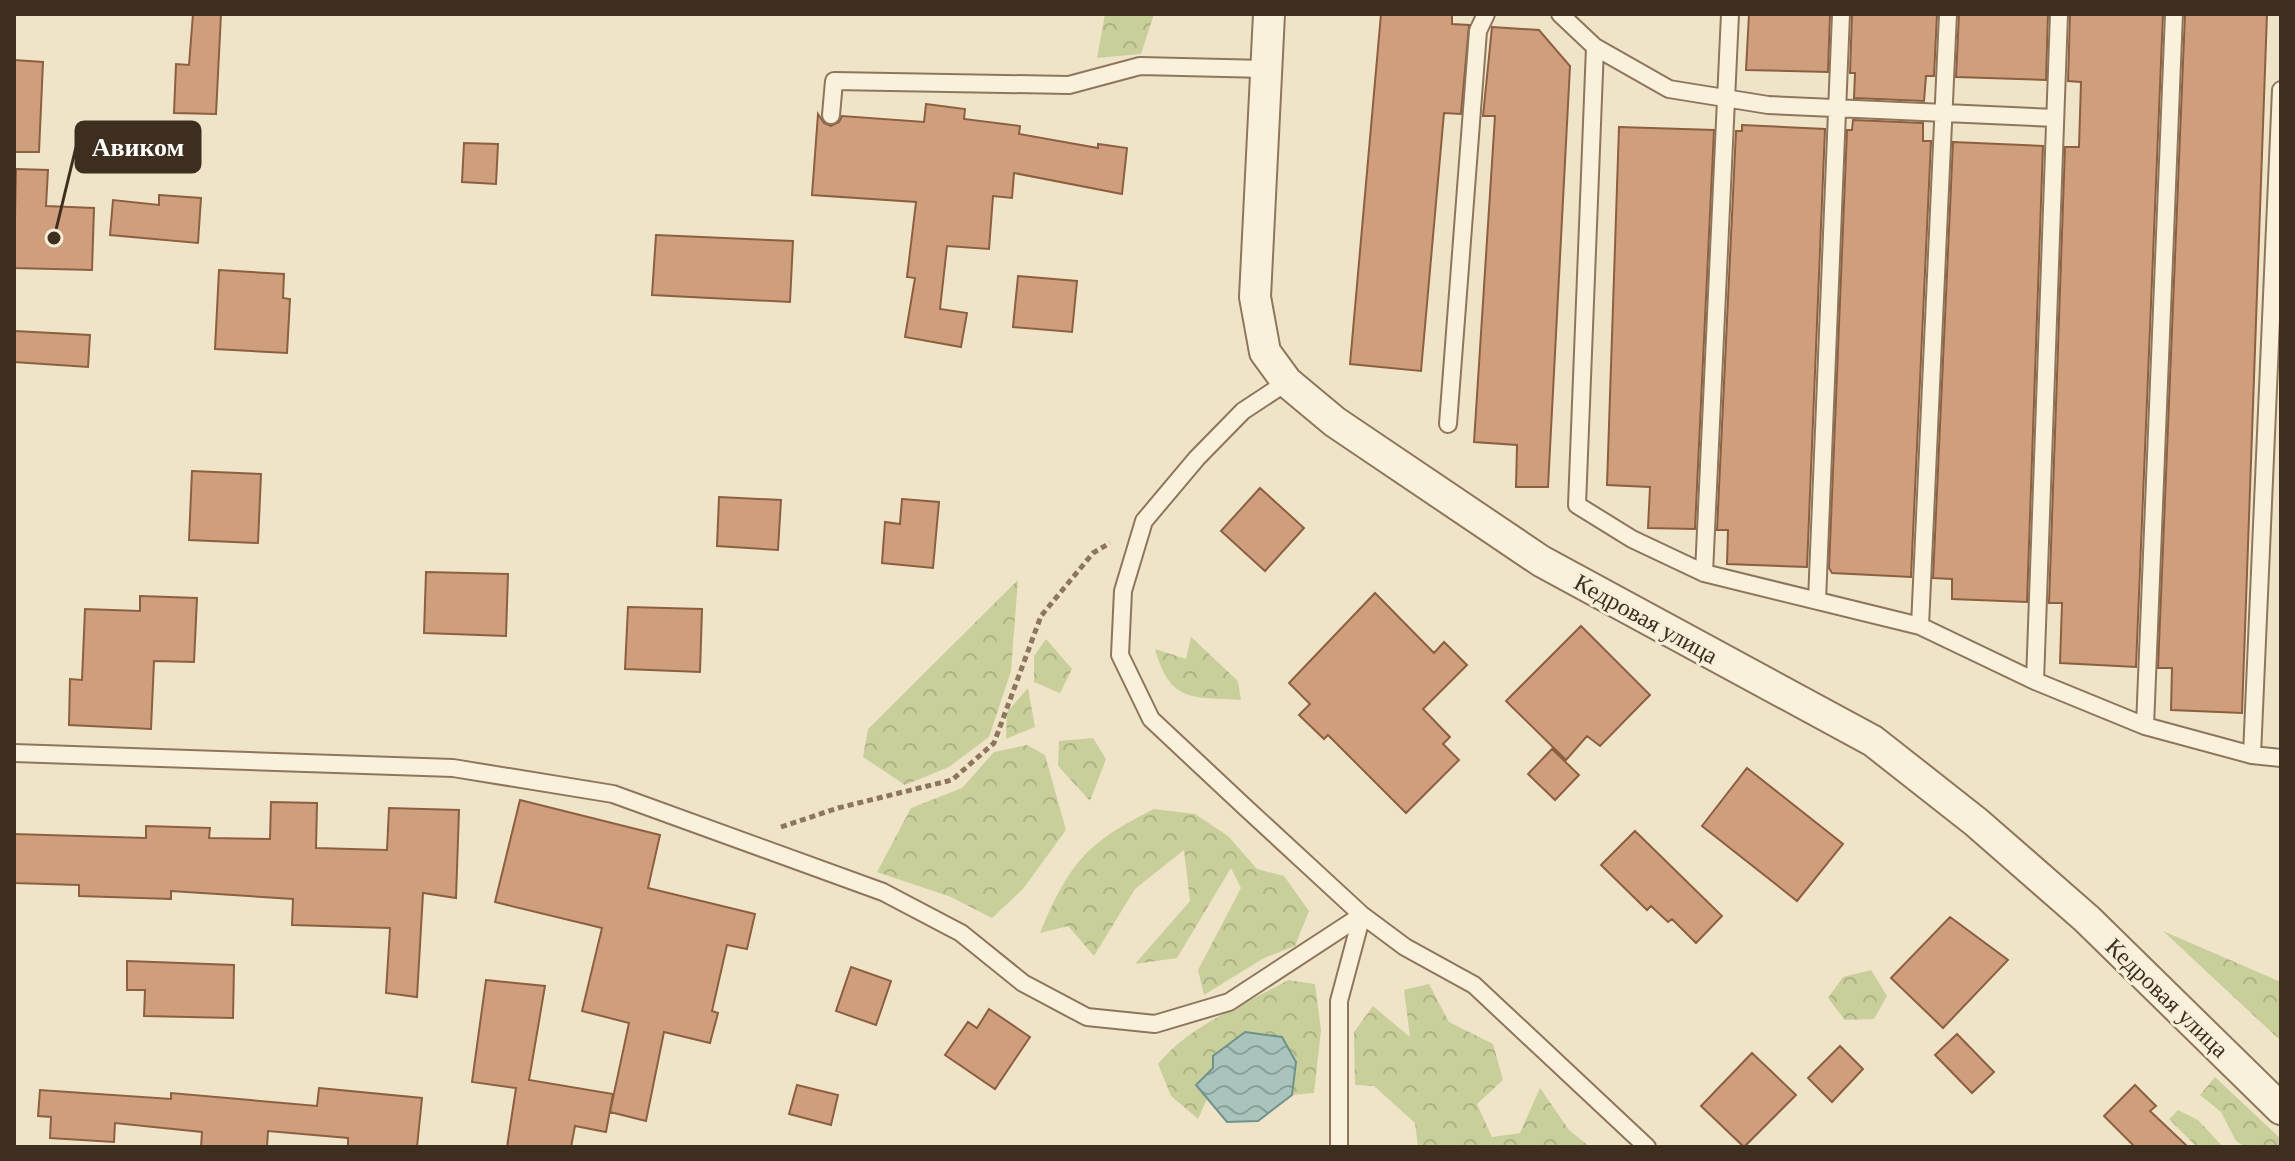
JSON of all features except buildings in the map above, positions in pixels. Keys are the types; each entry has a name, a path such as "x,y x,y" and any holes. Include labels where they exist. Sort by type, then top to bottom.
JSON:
{"street":[{"name":"Кедровая улица","path":"1269,14 1255,297 1265,352 1287,382 1335,422 1541,561 1873,741 1976,822 2087,919 2281,1109"}],"lane":[{"path":"1448,424 1478,31 1486,14"},
{"path":"1560,14 1595,47 1669,89 1768,105 2055,118"},
{"path":"1704,573 1730,14"},
{"path":"1817,601 1841,14"},
{"path":"1920,626 1948,14"},
{"path":"2035,681 2059,14"},
{"path":"2145,726 2174,14"},
{"path":"1595,47 1577,505 1632,539 1704,573 1920,626 2035,681 2145,726 2252,755 2281,758"},
{"path":"831,115 834,81 1069,85 1140,66 1266,69"},
{"path":"2252,755 2281,90"},
{"path":"1287,382 1243,411 1197,458 1144,521 1123,591 1120,655 1151,719 1362,915 1405,947 1474,985 1647,1147"},
{"path":"14,753 453,768 613,794 883,892 961,933 1023,983 1087,1017 1155,1024 1229,1002 1362,915"},
{"path":"1339,1147 1339,1001 1362,915"}],"path":[{"path":"740,840 838,808 952,780 994,743 1041,616 1093,553 1144,521"}],"green space":[{"path":"1105,14 1154,14 1141,54 1097,58"},
{"path":"1018,580 1011,671 989,737 949,767 905,785 863,757 868,729"},
{"path":"1191,637 1238,681 1241,700 1185,694 1168,679 1155,649 1186,659"},
{"path":"1046,639 1072,669 1060,693 1034,682 1034,656"},
{"path":"1028,688 1035,727 1006,739 1007,712"},
{"path":"1093,738 1106,759 1090,801 1058,766 1059,741"},
{"path":"1027,745 1045,755 1066,830 1023,889 992,918 951,897 877,872 911,808 962,788 994,752"},
{"path":"1154,809 1195,814 1228,836 1257,869 1284,876 1309,911 1295,946 1264,958 1204,995 1198,970 1241,888 1231,868 1177,958 1135,964 1190,901 1184,850 1135,889 1094,956 1068,926 1040,933 1061,888 1083,857 1112,833"},
{"path":"2163,931 2281,982 2281,1041"},
{"path":"1871,970 1887,996 1874,1019 1845,1020 1828,998 1843,977"},
{"path":"1288,980 1315,984 1321,1030 1314,1093 1292,1095 1296,1062 1214,1067 1196,1085 1207,1099 1198,1119 1171,1096 1158,1064 1202,1026"},
{"path":"1429,984 1449,1022 1493,1044 1503,1080 1477,1104 1492,1137 1520,1133 1540,1088 1569,1130 1590,1147 1418,1147 1415,1123 1374,1086 1355,1085 1354,1032 1373,1006 1410,1037 1404,990"},
{"path":"2215,1077 2281,1139 2281,1147 2245,1147 2236,1141 2221,1112 2200,1095"},
{"path":"2178,1110 2198,1120 2223,1147 2197,1147 2169,1119"}],"water":[{"path":"1245,1032 1282,1037 1296,1062 1292,1095 1258,1121 1227,1122 1196,1085 1213,1068 1213,1056"}],"place":[{"name":"Авиком","path":"54,238"}]}
